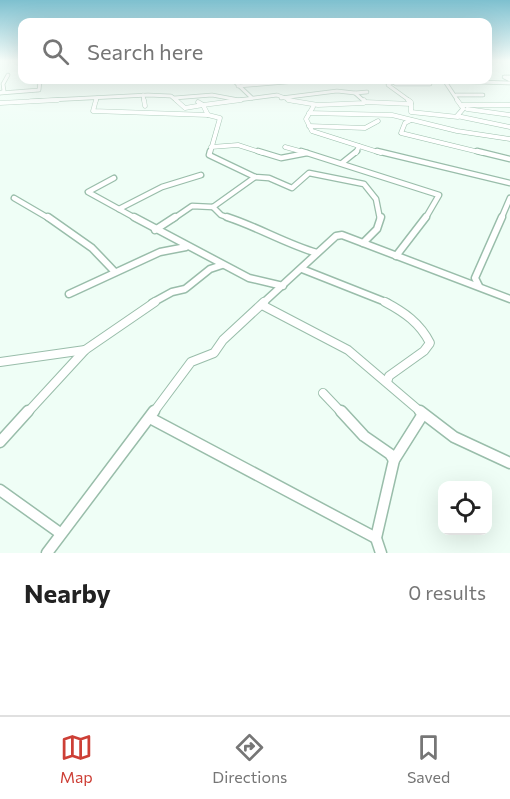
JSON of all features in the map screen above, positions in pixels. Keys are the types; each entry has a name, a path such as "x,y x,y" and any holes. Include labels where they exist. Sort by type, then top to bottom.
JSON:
{"street":[{"path":"0,93 39,90 39,87"},
{"path":"239,87 252,99"},
{"path":"390,87 411,104"},
{"path":"449,87 462,107 458,117"},
{"path":"174,98 185,108 252,99 276,92 282,98 313,107"},
{"path":"282,98 337,92 367,92"},
{"path":"0,103 55,103 140,93 174,98 212,95 240,100"},
{"path":"140,93 145,106"},
{"path":"355,93 365,102"},
{"path":"456,95 483,95"},
{"path":"97,98 93,111 208,115 220,118 208,155 212,159 255,177 268,178 292,188 309,173 364,184 381,207 381,213 380,224 363,243"},
{"path":"198,102 203,105 208,115"},
{"path":"411,104 321,103 313,107 306,118 312,131 359,146 510,183"},
{"path":"411,104 409,110 411,112 458,117 510,127"},
{"path":"462,107 510,105"},
{"path":"462,107 510,115"},
{"path":"309,113 392,115 457,130 510,138"},
{"path":"180,120 188,115"},
{"path":"411,120 405,123 401,133 510,159"},
{"path":"309,126 365,128 378,121"},
{"path":"211,147 237,145 281,158 309,153"},
{"path":"342,163 355,155 359,146"},
{"path":"285,147 439,195 429,209 424,224 396,256"},
{"path":"119,209 162,187 201,175"},
{"path":"155,230 192,206 213,207 255,177"},
{"path":"114,178 88,192 222,266 249,278 283,286"},
{"path":"14,198 44,213 92,248 114,271"},
{"path":"480,286 475,278 510,198"},
{"path":"213,207 222,215 257,227 290,245 317,252"},
{"path":"47,553 191,362 218,350 223,340 302,269 317,252 339,235 510,299"},
{"path":"69,294 114,271 171,248 190,248"},
{"path":"0,442 85,350 151,304 172,292 185,289 210,269 222,266"},
{"path":"302,269 389,304 419,323 428,333 430,343 424,351 389,376 387,382"},
{"path":"262,305 348,350 423,414 454,437 510,463"},
{"path":"0,362 85,350"},
{"path":"323,393 364,436 390,454 394,460"},
{"path":"381,553 376,538 394,460 423,414"},
{"path":"150,418 376,538"},
{"path":"0,490 60,533"}]}
